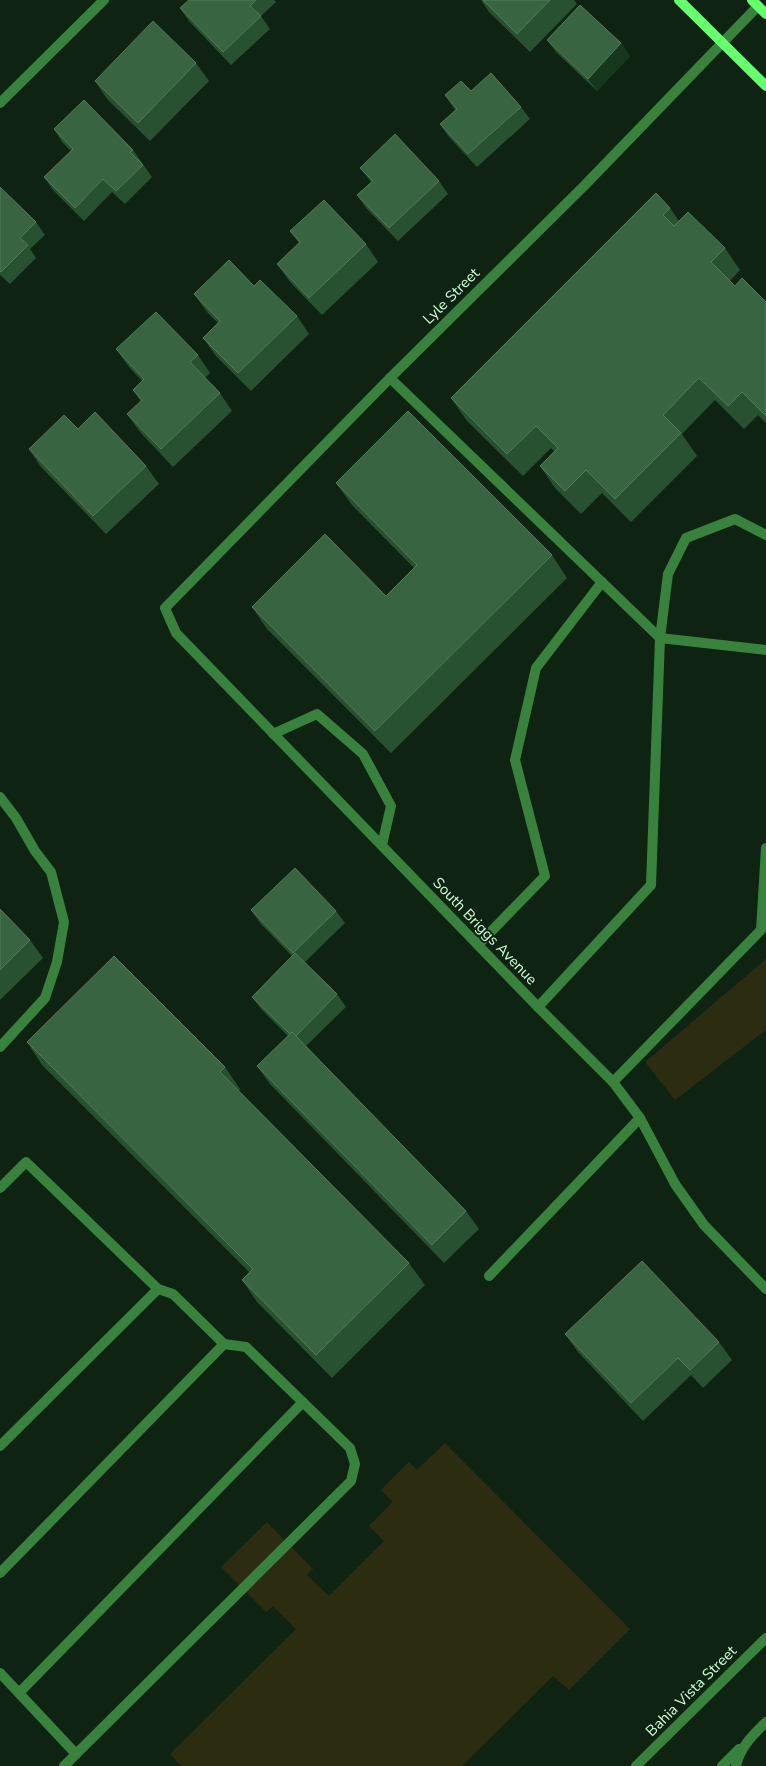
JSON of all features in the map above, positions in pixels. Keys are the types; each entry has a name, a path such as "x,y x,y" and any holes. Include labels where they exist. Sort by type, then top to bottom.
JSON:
{"main road":[{"path":"679,0 766,86"},
{"path":"755,3 766,14"}],"street":[{"path":"0,103 104,0"},
{"name":"Lyle Street","path":"165,608 390,378 584,186 722,43 755,3"},
{"path":"390,378 660,638 766,650"},
{"path":"538,1007 651,885 660,638 668,574 686,538 735,519 766,535"},
{"path":"478,945 545,876 515,760 536,668 602,582"},
{"name":"South Briggs Avenue","path":"165,608 176,633 613,1082 640,1118 676,1184 704,1225 766,1288"},
{"path":"273,734 317,714 363,754 391,806 382,845"},
{"path":"0,797 51,872 64,922 57,962 45,998 0,1047"},
{"path":"613,1082 763,928 766,848"},
{"path":"489,1276 640,1118"},
{"path":"0,1188 26,1162 158,1289 173,1294 224,1344 246,1347 350,1448 355,1464 351,1481 64,1766"},
{"path":"0,1446 158,1289"},
{"path":"0,1573 224,1344"},
{"path":"19,1693 303,1402"},
{"name":"Bahia Vista Street","path":"636,1766 766,1638"},
{"path":"0,1673 76,1754"},
{"path":"722,1766 766,1722"},
{"path":"736,1766 738,1758 747,1742"}],"shaded area":[{"path":"766,959 766,1030 675,1100 645,1062"},
{"path":"445,1443 630,1629 569,1690 553,1676 462,1766 181,1766 170,1754 296,1629 273,1606 266,1612 221,1567 267,1522 313,1569 307,1575 329,1596 384,1541 369,1526 393,1502 381,1490 409,1462 417,1470"}],"building":[{"path":"189,0 256,0 250,6 261,16 223,52 180,8"},
{"path":"483,0 550,0 517,34"},
{"path":"580,5 621,43 588,79 547,40"},
{"path":"153,21 196,63 138,123 95,81"},
{"path":"491,73 521,107 468,154 440,124 457,109 445,95 461,81 471,91"},
{"path":"84,100 133,150 130,152 143,165 116,191 103,179 75,208 44,177 73,149 54,129"},
{"path":"395,134 439,181 389,228 357,195 373,181 360,168"},
{"path":"0,187 36,222 20,238 28,245 1,272 0,271"},
{"path":"656,193 670,208 663,215 674,226 688,212 725,248 711,262 735,286 742,278 766,302 766,416 742,392 728,406 699,378 663,415 681,433 615,499 586,470 565,491 540,466 558,448 536,426 507,454 451,398"},
{"path":"324,200 366,244 309,298 277,264 300,242 290,231"},
{"path":"229,260 254,286 260,280 297,316 238,373 203,338 220,321 194,294"},
{"path":"156,312 198,355 190,362 220,393 161,449 127,414 142,400 133,390 144,379 116,349"},
{"path":"408,411 552,555 375,731 252,607 325,534 386,596 417,565 336,483"},
{"path":"95,412 146,466 93,516 29,449 64,415 78,429"},
{"path":"295,868 336,911 293,953 251,910"},
{"path":"0,909 30,940 0,970"},
{"path":"295,953 337,994 296,1036 292,1032 290,1034 252,997"},
{"path":"114,956 225,1067 220,1072 409,1263 316,1355 242,1280 253,1269 27,1042"},
{"path":"292,1032 466,1211 432,1245 257,1066"},
{"path":"642,1261 719,1342 690,1370 678,1358 631,1403 565,1334"}]}
